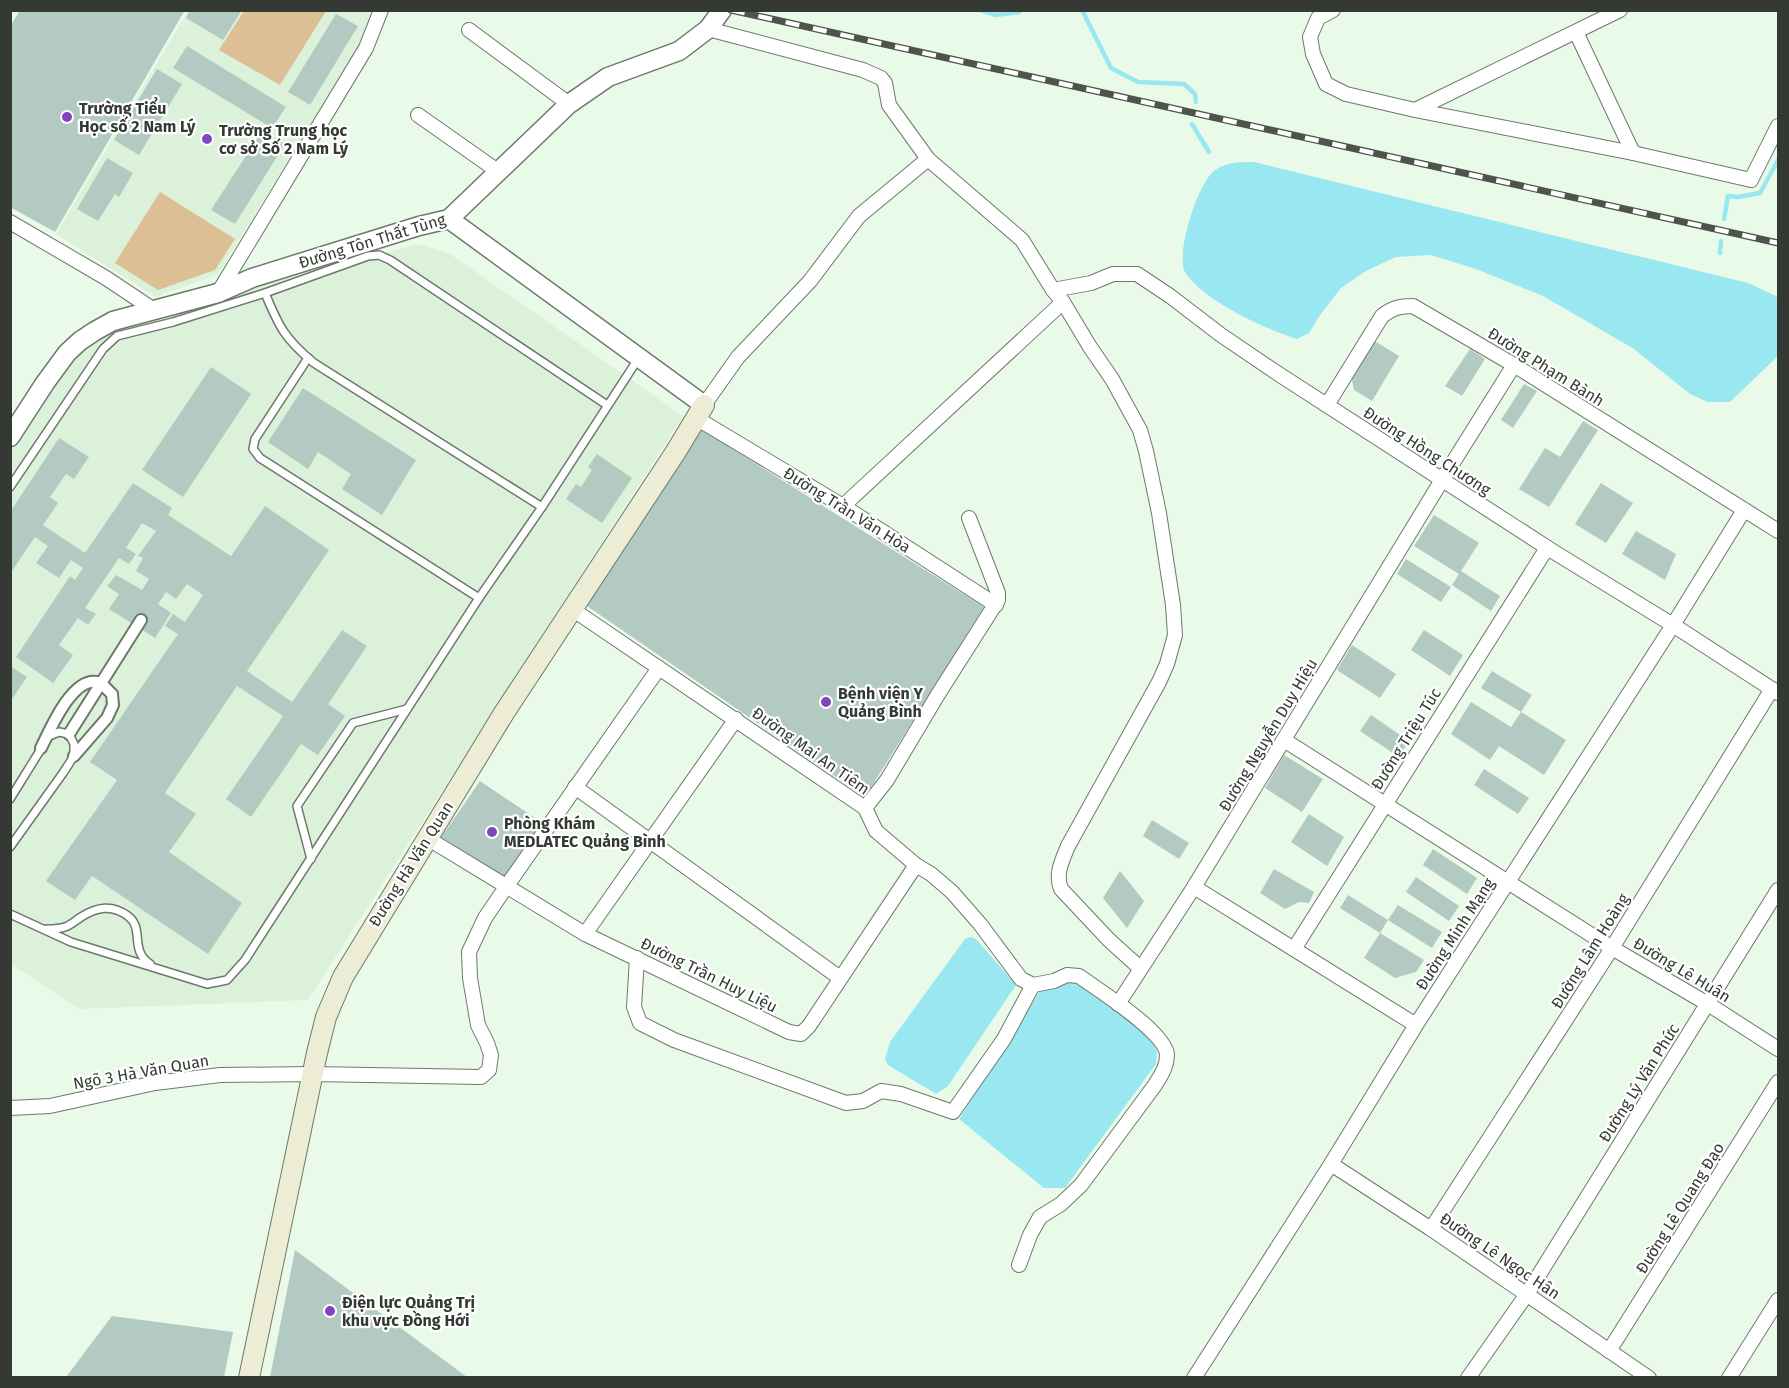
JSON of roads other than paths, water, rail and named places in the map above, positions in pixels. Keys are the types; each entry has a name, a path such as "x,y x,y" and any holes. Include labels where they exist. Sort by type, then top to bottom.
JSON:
{"main road":[{"name":"Đường Hà Văn Quan","path":"249,1377 326,1017 343,977 504,713 700,412"}],"street":[{"path":"218,293 366,48 381,10"},
{"name":"Đường Tôn Thất Tùng","path":"10,437 67,353 80,341 113,321 218,293 252,278 448,219 569,104 609,77 679,51 708,29 722,10"},
{"path":"1333,10 1317,18 1310,37 1313,54 1326,84 1346,94 1415,110 1634,153 1751,180 1779,126"},
{"path":"1415,110 1620,10"},
{"path":"708,29 863,70 881,78 885,83 889,105 928,159 1022,240 1123,397 1140,430 1159,513 1173,605 1175,635 1167,664 1068,846 1058,870 1061,890 1109,940 1140,968"},
{"path":"469,30 569,104"},
{"path":"1576,32 1634,153"},
{"path":"418,115 499,172"},
{"path":"700,412 738,357 810,281 859,216 928,159"},
{"name":"Đường Trần Văn Hòa","path":"448,219 639,357 700,412 996,605"},
{"path":"10,222 106,278 154,310"},
{"name":"Đường Hồng Chương","path":"1053,290 1091,283 1113,274 1137,274 1221,335 1327,405 1547,548 1776,691"},
{"path":"843,506 1063,302"},
{"name":"Đường Phạm Bành","path":"1327,405 1382,316 1389,309 1413,306 1514,365 1779,531"},
{"name":"Đường Nguyễn Duy Hiệu","path":"1118,1004 1194,887 1514,365"},
{"name":"Đường Minh Mạng","path":"1194,1377 1744,510"},
{"path":"865,808 887,780 998,600 998,593 969,518"},
{"name":"Đường Triệu Túc","path":"1294,949 1547,548"},
{"name":"Đường Mai An Tiêm","path":"572,609 865,808 876,831 952,892 980,924 1021,980 1033,985"},
{"path":"69,734 141,620"},
{"path":"506,887 659,668"},
{"path":"41,748 61,709 74,692 84,683 101,683 112,694 113,705 106,718 74,756"},
{"name":"Đường Lâm Hoàng","path":"1431,1229 1776,691"},
{"path":"585,934 736,719"},
{"name":"Đường Lê Huân","path":"1284,740 1612,948 1779,1049"},
{"path":"575,788 840,978"},
{"name":"Đường Trần Huy Liệu","path":"427,838 585,934 789,1032 801,1034 809,1026 916,865"},
{"name":"Ngõ 3 Hà Văn Quan","path":"10,1108 50,1106 155,1083 220,1075 481,1077 489,1070 491,1056 478,1025 470,978 469,952 485,918 506,887"},
{"path":"1194,887 1416,1025"},
{"name":"Đường Lý Văn Phức","path":"1468,1377 1527,1294 1779,890"},
{"path":"637,958 634,1007 640,1023 674,1040 846,1103 863,1101 881,1091 901,1094 953,1112 1004,1039 1033,985 1054,981 1066,975 1078,976 1149,1028 1161,1041 1167,1053 1165,1068 1081,1185 1061,1204 1040,1218 1030,1235 1019,1265"},
{"name":"Đường Lê Quang Đạo","path":"1609,1351 1779,1082"},
{"name":"Đường Lê Ngọc Hân","path":"1331,1164 1649,1377"},
{"path":"1729,1377 1779,1300"}],"lane":[{"path":"10,487 103,349 117,336 173,322 265,293 369,256 379,255 390,260 607,405"},
{"path":"265,293 285,335 308,358 542,507"},
{"path":"10,914 71,942 154,968 207,984 227,980 245,960 479,598 542,507 639,357"},
{"path":"308,358 255,439 253,449 260,458 479,598"},
{"path":"311,859 297,806 353,723 407,709"},
{"path":"10,798 49,736 59,732 69,734 74,744 74,756 10,847"},
{"path":"42,928 68,927 94,910 108,907 119,910 131,918 137,929 139,950 144,960 154,968"}],"water":[{"path":"1254,162 1748,283 1778,297 1778,356 1730,402 1708,402 1690,394 1634,349 1543,296 1476,269 1431,255 1396,257 1366,271 1341,288 1309,333 1297,339 1283,334 1237,313 1208,295 1186,274 1183,265 1189,223 1205,182 1220,167"},
{"path":"971,937 976,939 1016,985 948,1086 936,1094 888,1065 885,1059 890,1042 965,939"},
{"path":"1074,977 1119,1010 1154,1043 1157,1053 1156,1064 1065,1188 1044,1188 959,1119 1042,988"}],"waterway":[{"path":"981,10 996,15 1021,10"},
{"path":"1082,10 1111,68 1138,82 1184,84 1195,94 1196,102"},
{"path":"1192,124 1209,152"},
{"path":"1724,219 1728,196 1738,197 1760,193 1778,160"},
{"path":"1720,253 1721,241"}],"railway":[{"path":"731,10 1778,243"}],"place":[{"name":"Trường Tiểu Học số 2 Nam Lý","path":"67,117"},
{"name":"Trường Trung học cơ sở Số 2 Nam Lý","path":"207,139"},
{"name":"Bệnh viện Y Quảng Bình","path":"826,702"},
{"name":"Phòng Khám MEDLATEC Quảng Bình","path":"492,832"},
{"name":"Điện lực Quảng Trị khu vực Đồng Hới","path":"330,1311"}]}
